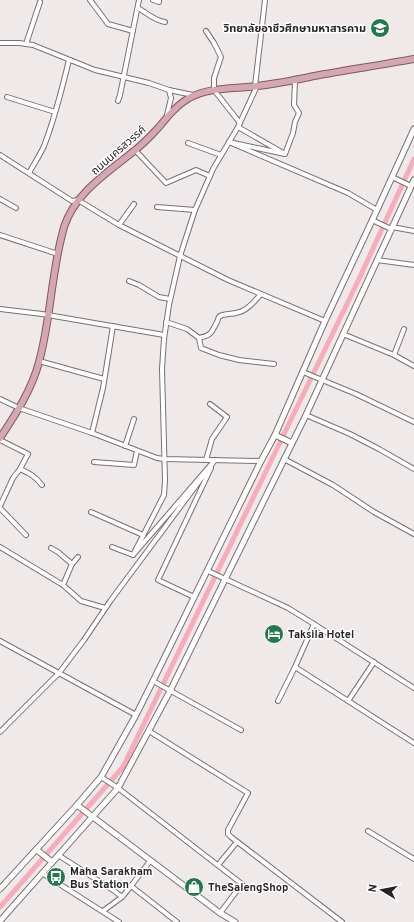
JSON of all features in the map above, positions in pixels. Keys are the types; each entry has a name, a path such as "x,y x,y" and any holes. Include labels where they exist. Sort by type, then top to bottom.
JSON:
{"main road":[{"name":"ถนนนครสวรรค์","path":"0,439 30,387 40,361 55,269 64,227 78,200 93,184 136,150 183,102 202,92 295,80 414,59"}],"street":[{"path":"90,0 108,24 133,31"},
{"path":"118,101 139,0"},
{"path":"153,0 159,2 159,0"},
{"path":"133,555 164,494 165,480 162,369 164,335 170,299 180,256 195,210 210,176 239,125 256,86 265,0"},
{"path":"26,44 40,2"},
{"path":"138,8 164,22"},
{"path":"206,31 221,57 214,78 214,90 239,125 285,154"},
{"path":"0,43 33,45 95,70 149,83 169,90 196,95"},
{"path":"29,173 43,148 51,126 70,60"},
{"path":"285,154 299,113 294,105 295,80"},
{"path":"166,118 171,98 169,90"},
{"path":"6,97 55,112"},
{"path":"0,889 37,850 101,777 136,715 275,435 325,321 414,129"},
{"path":"229,142 285,154"},
{"path":"229,142 348,193 377,210"},
{"path":"188,143 221,156"},
{"path":"136,150 166,183 196,170 210,176"},
{"path":"0,155 72,201 78,200 119,224 228,280 325,321"},
{"path":"392,177 411,186"},
{"path":"0,921 118,788 170,691 306,415 414,180"},
{"path":"0,199 16,208"},
{"path":"119,224 134,204"},
{"path":"157,207 195,210"},
{"path":"372,220 392,228 414,231"},
{"path":"0,235 58,254"},
{"path":"377,260 414,265"},
{"path":"128,281 139,285 159,297 170,299"},
{"path":"199,338 207,336 211,333 218,318 245,310 251,306 261,294"},
{"path":"0,308 164,335"},
{"path":"166,322 187,329 199,338 201,348 219,355 239,360 274,364"},
{"path":"92,433 103,388 113,326"},
{"path":"394,355 404,329"},
{"path":"343,334 394,355 414,366"},
{"path":"40,361 104,379"},
{"path":"303,372 356,394 414,422"},
{"path":"0,399 19,408 92,433 157,458 261,461"},
{"path":"206,460 212,439 227,416 210,404"},
{"path":"306,415 350,434 414,469"},
{"path":"125,446 134,418"},
{"path":"275,435 292,443"},
{"path":"0,439 28,454 13,478 0,507 26,535"},
{"path":"94,462 134,465 137,451"},
{"path":"284,459 332,485 374,512 414,534"},
{"path":"133,555 215,460"},
{"path":"194,597 158,580 215,460"},
{"path":"0,732 59,673 84,640 105,608 215,460"},
{"path":"20,468 37,478 42,485"},
{"path":"91,512 143,536"},
{"path":"0,547 62,586 81,601 105,608"},
{"path":"112,547 133,555"},
{"path":"52,548 72,564"},
{"path":"62,586 72,564 78,557"},
{"path":"208,571 288,608 414,688"},
{"path":"278,701 295,668 314,624"},
{"path":"0,641 136,715"},
{"path":"348,701 374,662"},
{"path":"295,668 414,743"},
{"path":"153,681 240,730"},
{"path":"149,731 248,793 228,830 228,834 342,922"},
{"path":"101,777 118,788 242,884 220,914"},
{"path":"77,805 220,914 235,922"},
{"path":"368,831 414,859"},
{"path":"218,865 237,842"},
{"path":"37,850 52,862"},
{"path":"58,856 122,897"},
{"path":"103,911 122,897 150,861"},
{"path":"42,873 119,922"},
{"path":"131,886 177,922"}],"waterway":[{"path":"0,907 123,767 359,279 414,159"}],"place":[{"name":"วิทยาลัยอาชีวศึกษามหาสารคาม","path":"380,28"},
{"name":"Taksila Hotel","path":"274,634"},
{"name":"Maha Sarakham Bus Station","path":"56,877"},
{"name":"TheSalengShop","path":"194,887"}]}
